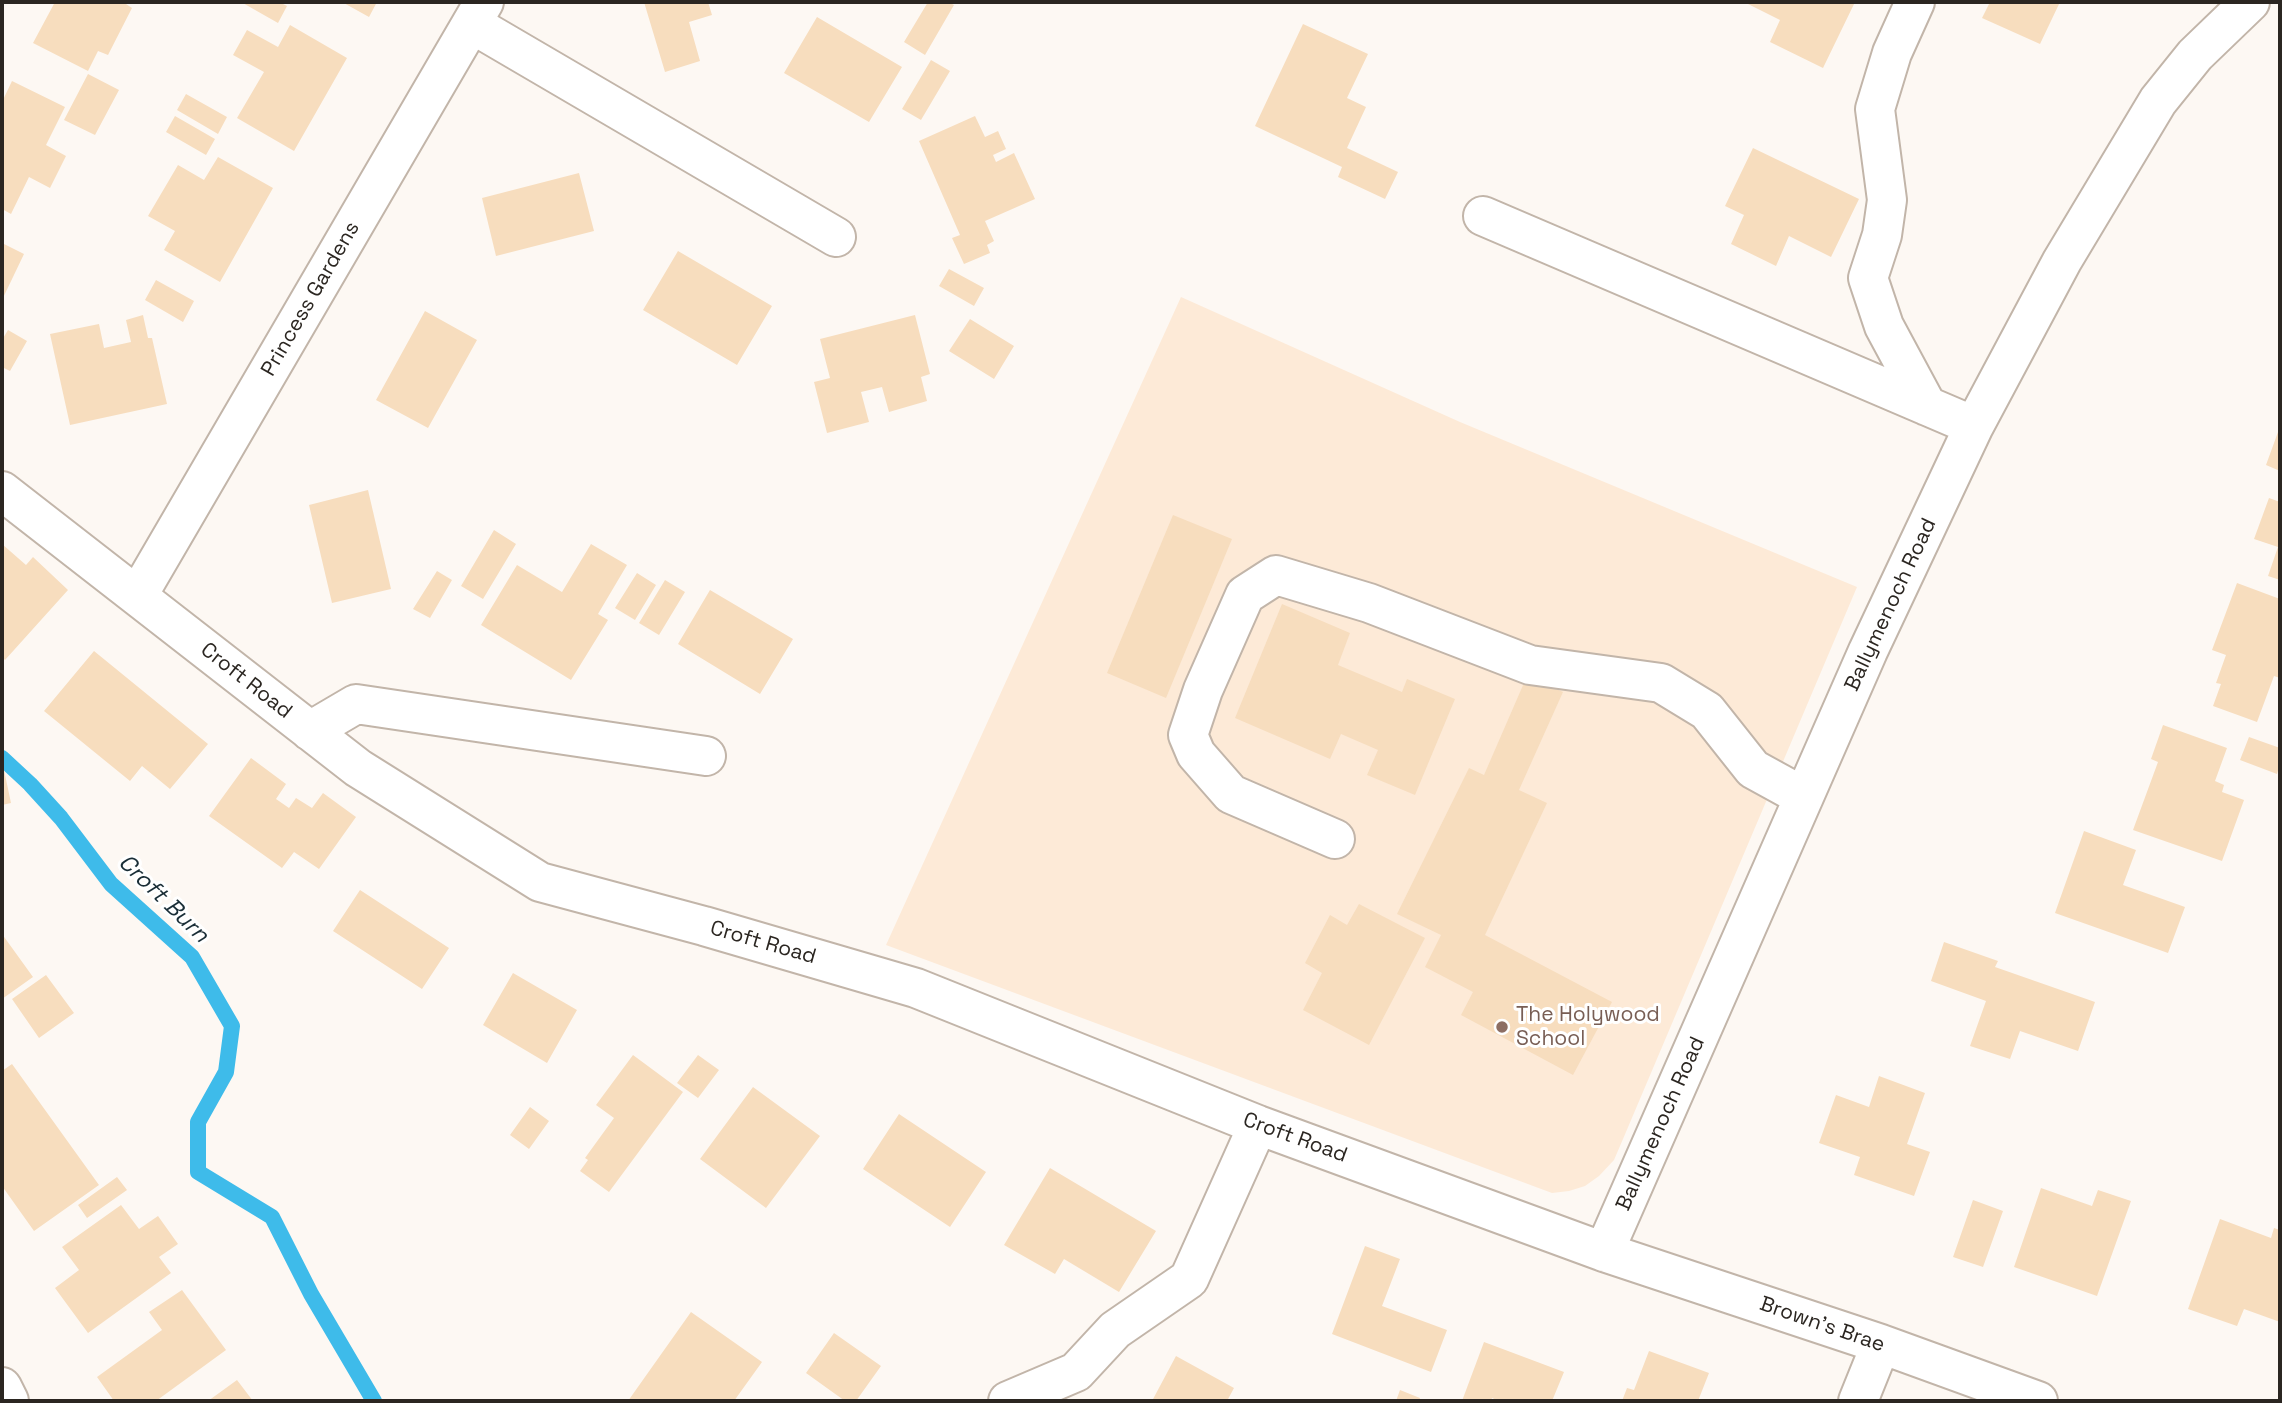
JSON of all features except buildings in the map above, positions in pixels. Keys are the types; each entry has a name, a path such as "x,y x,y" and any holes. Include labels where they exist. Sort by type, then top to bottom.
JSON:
{"street":[{"path":"1915,2 1892,53 1875,109 1887,200 1882,235 1868,278 1884,326 1927,406"},
{"name":"Ballymenoch Road","path":"1604,1252 1868,652 1974,426 2062,261 2158,101 2195,55 2250,2"},
{"path":"478,13 836,237"},
{"name":"Princess Gardens","path":"138,595 478,13"},
{"path":"1483,216 1974,426"},
{"name":"Croft Road","path":"2,491 358,768 541,882 916,988 1258,1125 1604,1252"},
{"path":"1335,839 1231,794 1196,754 1188,735 1203,690 1245,595 1276,575 1369,603 1530,665 1661,683 1707,711 1753,769 1804,797"},
{"path":"310,732 356,704 706,755"},
{"path":"1008,1401 1076,1372 1115,1330 1189,1279 1258,1125"},
{"name":"Brown's Brae","path":"1604,1252 1881,1344 2038,1401"},
{"path":"1858,1401 1881,1344"},
{"path":"2,1387 9,1401"}],"shaded area":[{"path":"1181,297 1460,422 1857,587 1614,1160 1585,1186 1552,1193 886,945"}],"waterway":[{"name":"Croft Burn","path":"2,758 61,818 111,884 192,957 232,1026 226,1072 198,1122 198,1172 272,1217 311,1294 374,1401"}],"place":[{"name":"The Holywood School","path":"1502,1027"}]}
